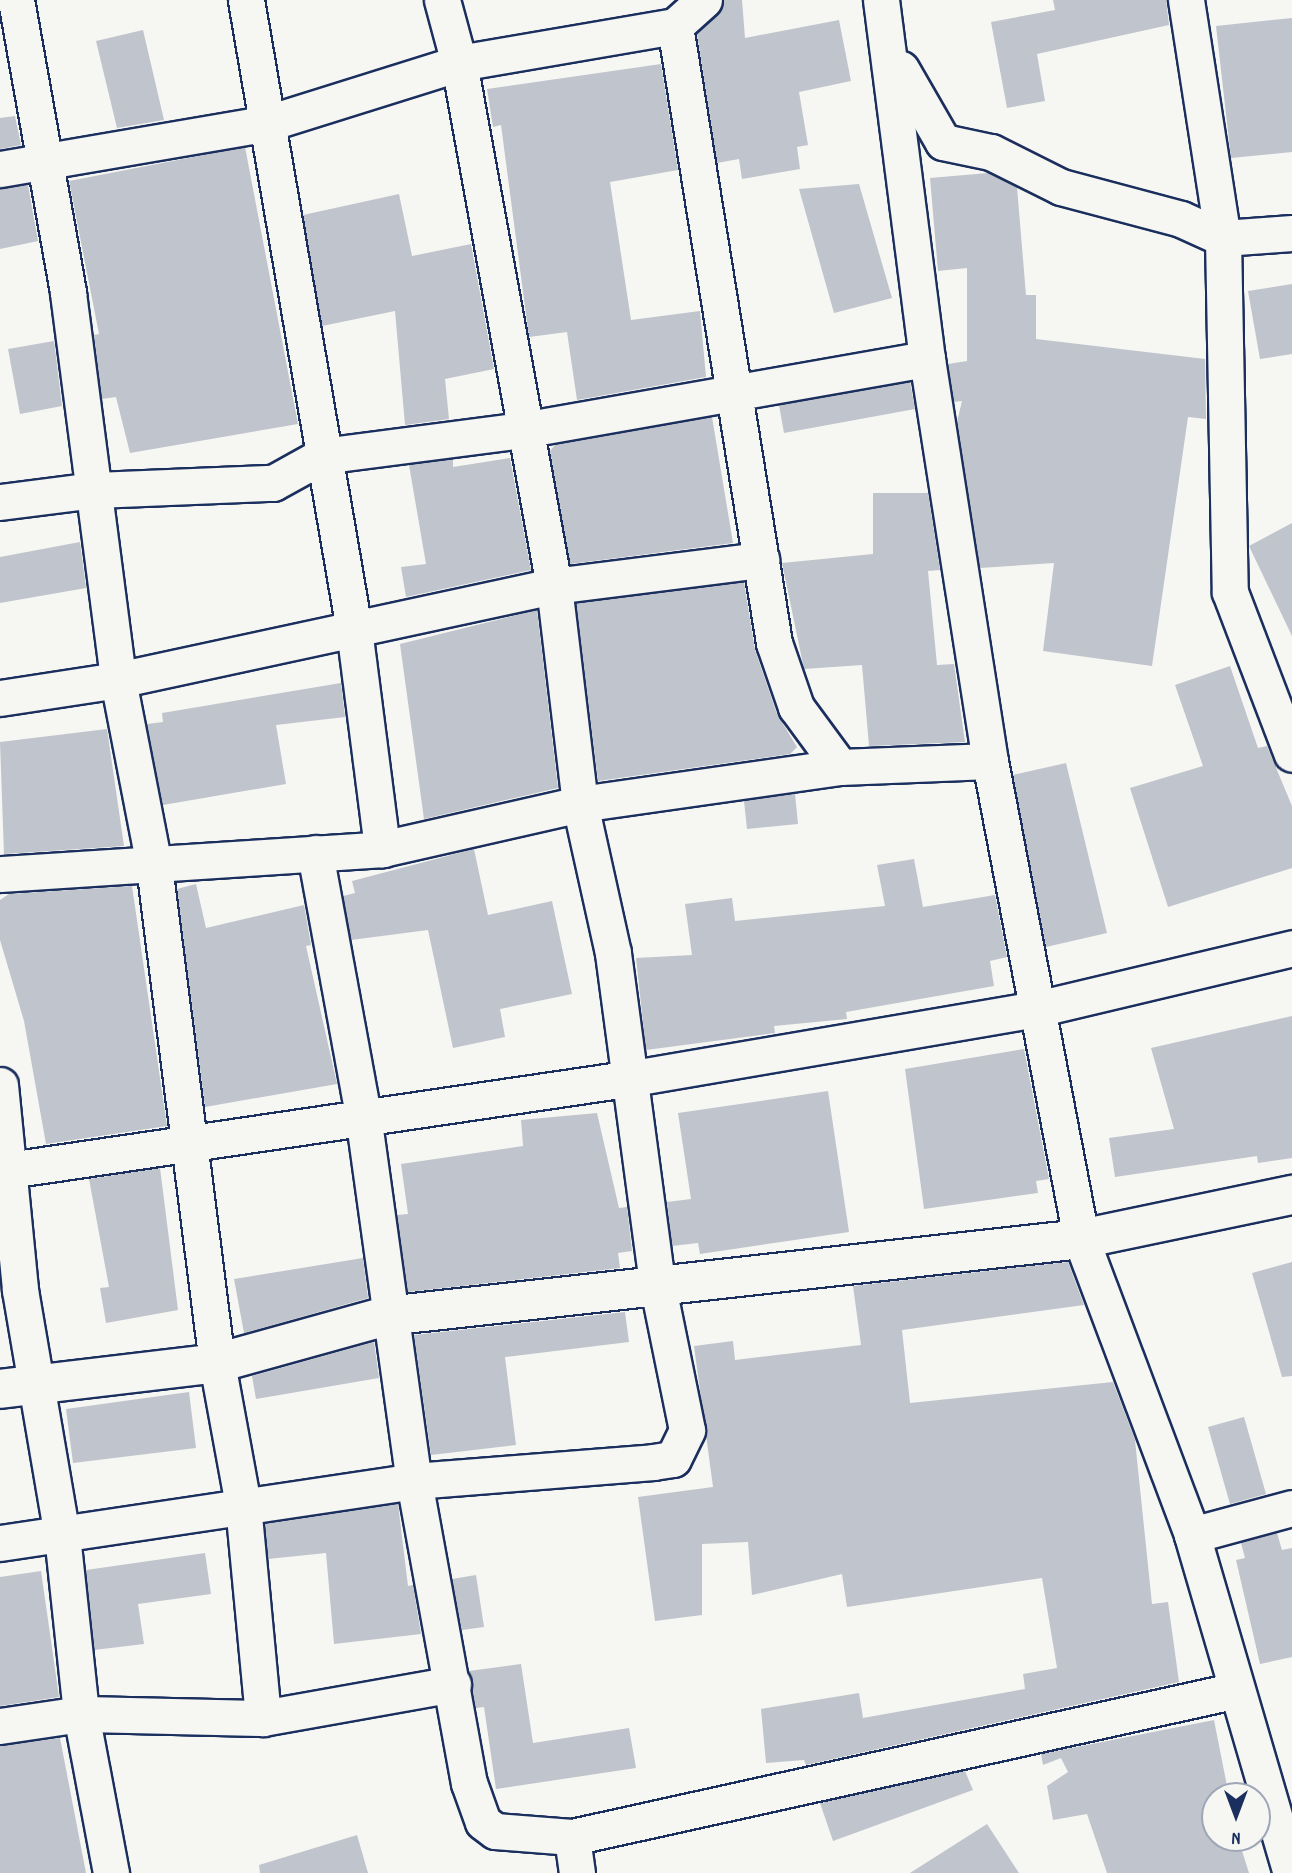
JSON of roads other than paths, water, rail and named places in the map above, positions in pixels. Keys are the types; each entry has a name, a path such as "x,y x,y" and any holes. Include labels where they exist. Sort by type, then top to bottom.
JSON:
{"street":[{"path":"16,0 95,490 118,680 154,866 194,1146 217,1363 243,1506 263,1718"},
{"path":"246,0 322,456 354,629 382,849"},
{"path":"0,1543 414,1480 673,1458 687,1430 657,1283 634,1078 580,804 554,586 523,430 459,63 442,0"},
{"path":"0,169 268,123 459,63 675,26 704,0"},
{"path":"881,0 893,56 927,359 990,761 1041,1008 1081,1239 1192,1535 1233,1690 1291,1873"},
{"path":"1186,0 1223,238 1230,410 1225,555 1230,592 1292,754"},
{"path":"675,26 731,389 783,683 840,767"},
{"path":"893,56 943,142 991,152 1061,187 1181,219 1223,238 1292,233"},
{"path":"0,502 95,490 273,483 322,456 523,430 731,389 927,359"},
{"path":"0,698 118,680 554,586 761,560"},
{"path":"0,874 382,849 580,804 840,767 990,761"},
{"path":"315,853 363,1115 387,1316 414,1480 469,1783 483,1822 510,1835 572,1837 1233,1690"},
{"path":"9,1170 194,1146 363,1115 634,1078 1041,1008 1292,948"},
{"path":"0,1085 9,1170 17,1388 62,1535 81,1714 111,1873"},
{"path":"17,1388 217,1363 387,1316 657,1283 1081,1239 1292,1195"},
{"path":"1192,1535 1292,1508"},
{"path":"0,1726 81,1714 263,1718 453,1684"},
{"path":"572,1837 577,1873"}]}
